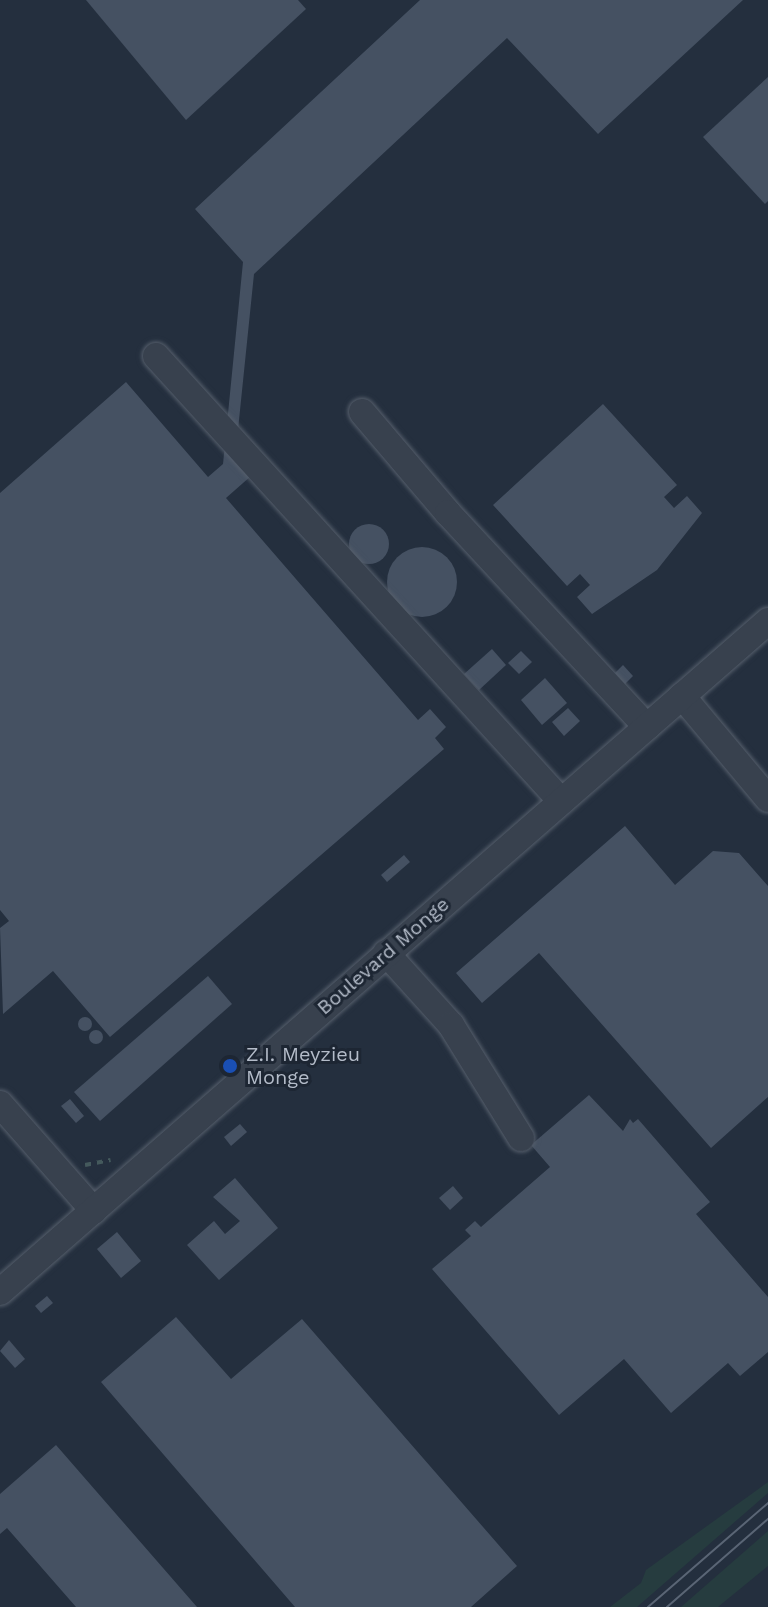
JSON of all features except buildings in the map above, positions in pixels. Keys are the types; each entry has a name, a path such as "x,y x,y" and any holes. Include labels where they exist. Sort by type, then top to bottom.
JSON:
{"street":[{"path":"156,356 561,801"},
{"path":"362,412 647,727"},
{"name":"Boulevard Monge","path":"0,1292 768,621"},
{"path":"682,696 768,799"},
{"path":"386,953 451,1025 521,1138"},
{"path":"0,1104 94,1211"}],"green space":[{"path":"768,1482 768,1493 637,1607 610,1607 641,1583 646,1570"},
{"path":"768,1531 768,1566 718,1607 681,1607"}],"tram line":[{"path":"648,1607 768,1503"},
{"path":"667,1607 768,1519"}],"place":[{"name":"Z.I. Meyzieu Monge","path":"230,1066"}]}
